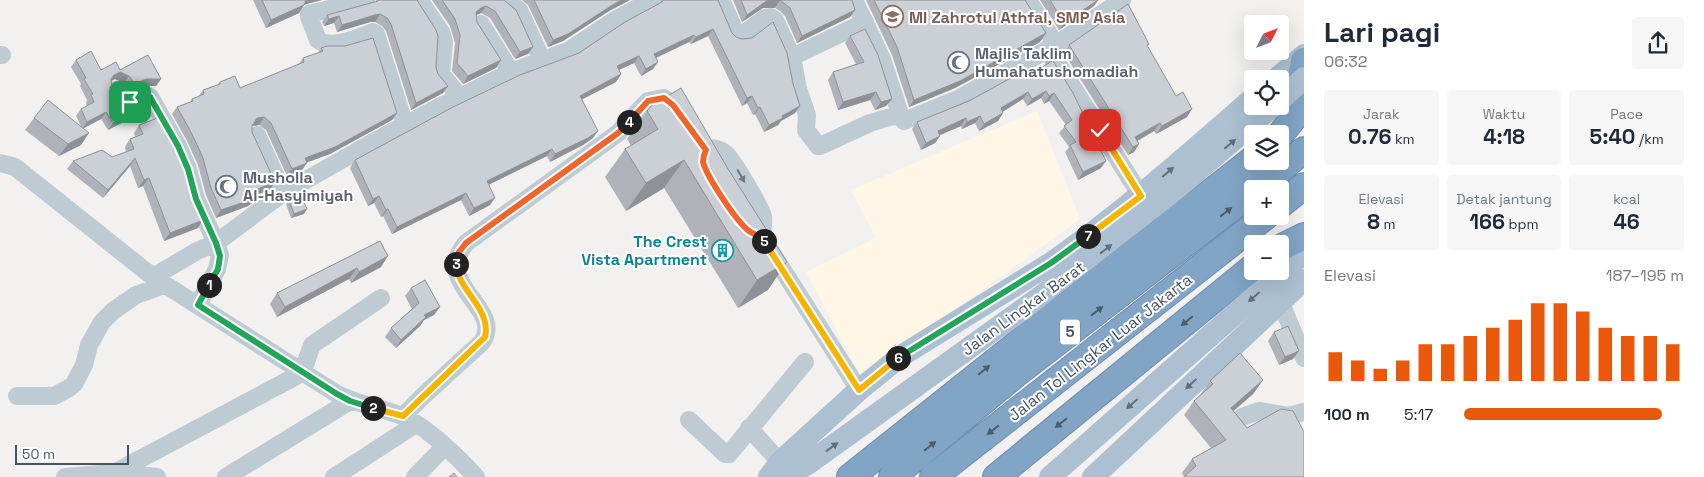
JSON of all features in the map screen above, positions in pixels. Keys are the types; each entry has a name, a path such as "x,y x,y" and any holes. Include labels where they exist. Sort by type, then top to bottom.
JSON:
{"highway":[{"path":"1289,104 1304,61"},
{"path":"1267,180 1304,150"},
{"path":"850,477 1244,166"},
{"path":"1289,198 1304,186"},
{"name":"Jalan Tol Lingkar Luar Jakarta","path":"892,477 1016,374 1244,198"},
{"name":"Jalan Tol Lingkar Luar Jakarta","path":"933,477 1255,225"},
{"path":"1289,244 1304,236"},
{"path":"996,477 1244,275"}],"main road":[{"path":"1286,70 1304,55"},
{"name":"Jalan Lingkar Barat","path":"1289,107 1304,78"},
{"name":"Jalan Lingkar Barat","path":"782,473 859,390 901,356 1051,263 1141,196 1244,106"},
{"name":"Jalan Lingkar Barat","path":"782,473 1104,251 1283,115"},
{"path":"1050,477 1304,253"},
{"path":"1093,477 1304,280"}],"street":[{"path":"366,0 309,14 308,17 318,40 322,42 341,43 373,32 376,34 405,126"},
{"path":"419,0 441,32 444,42 442,74 460,97"},
{"path":"505,0 518,10 542,60"},
{"path":"16,396 54,396 69,388 74,384 84,364 89,344 102,322 113,311 158,281 197,251 216,243 283,193 460,97 511,72 568,51 615,20 652,0"},
{"path":"721,0 737,36 741,36 765,18 770,17 775,20 792,57 798,89 807,115 806,130 818,146 870,123 900,114"},
{"path":"1028,0 1052,47 1141,196"},
{"path":"856,2 882,59 900,114 904,120 960,98 1052,47 1122,0"},
{"path":"792,57 865,22"},
{"path":"481,24 511,72"},
{"path":"116,90 127,104 144,96 150,97 178,146 188,169 196,199 220,256 218,269 198,305"},
{"path":"334,477 410,420 485,337 487,331 481,311 460,280 456,270 459,252 466,243 618,133 648,101 664,98 673,105 706,150"},
{"path":"257,135 283,193"},
{"path":"706,150 719,148 727,155 739,172 763,216 755,234 859,390"},
{"path":"706,150 703,162 711,178"},
{"path":"0,163 15,167 158,281 302,373 350,401 410,420 445,446 476,477"},
{"path":"114,473 302,373 312,346 381,298"},
{"path":"1280,301 1304,358"},
{"path":"689,420 725,454 729,454 805,362"},
{"path":"226,477 350,401"},
{"path":"1242,417 1259,411 1289,416 1304,412"},
{"path":"749,428 782,473"},
{"path":"415,477 445,446"},
{"path":"65,477 114,473 157,477"}],"shaded area":[{"path":"1037,111 1080,219 884,362 863,380 806,272 876,238 851,190"}],"building":[{"path":"262,0 306,0 304,5 271,20"},
{"path":"379,0 417,0 436,30 438,36 436,67 438,74 448,86 416,103 391,24 387,18 380,14 342,25 339,16 329,19 327,15"},
{"path":"442,0 504,0 516,10 533,47 520,52 495,11 486,6 481,8 476,12 477,22 501,60 468,76 457,63 460,35 455,19"},
{"path":"534,0 622,0 568,34 553,40"},
{"path":"664,0 718,0 732,33 742,39 752,38 773,22 787,53 793,84 800,106 769,125 752,96 747,98 713,29 696,37 694,35 654,54 658,62 646,69 639,56 617,66 621,74 580,96 598,131 555,154 552,149 487,181 495,198 474,208 466,193 397,227 379,196 373,199 355,160 453,107 520,75 579,53 625,22"},
{"path":"741,0 768,0 747,15"},
{"path":"780,0 852,0 855,10 802,36 790,8"},
{"path":"874,0 1025,0 1046,33 960,81 914,100 897,47"},
{"path":"1050,0 1098,0 1064,23"},
{"path":"1128,4 1149,44 1147,45 1176,96 1183,92 1192,109 1162,126 1160,123 1135,137 1139,144 1133,147 1069,45"},
{"path":"865,29 878,55 892,99 881,102 876,92 843,102 833,72 864,62 850,36"},
{"path":"373,38 397,113 335,147 305,158 307,163 292,169 271,123 264,117 257,118 252,126 252,132 275,182 255,190 257,196 253,199 221,210 211,188 203,158 177,107 193,101 192,99 204,94 203,90 235,76 240,88 304,62 303,58 323,51 321,48 345,46"},
{"path":"91,51 101,70 116,62 120,70 148,55 161,79 146,79 135,84 129,76 120,72 114,75 111,79 112,89 124,104 128,107 134,107 136,111 113,123 106,112 87,122 81,109 94,102 91,95 93,94 76,60"},
{"path":"1050,56 1073,93 1106,161 1083,172 1070,145 1076,142 1064,126 1072,120 1054,93 1049,96 1046,91 1032,99 1028,92 1001,108 1003,113 984,124 980,116 967,122 966,118 938,131 940,136 926,143 917,122 969,101 1029,68 1033,73 1052,61"},
{"path":"681,88 728,169 787,262 757,280 684,160 646,183 625,149 658,129 647,111 651,106"},
{"path":"48,100 89,133 68,144 34,118"},
{"path":"160,117 184,164 191,194 203,220 170,233 149,178 144,180 135,158 108,190 73,161 102,150 112,157 134,149 130,139 143,134 139,125"},
{"path":"301,195 307,209 294,214 289,200"},
{"path":"380,241 388,256 359,272 357,268 285,307 277,293"},
{"path":"425,280 440,307 424,315 426,317 401,340 391,328 419,303 411,288"},
{"path":"1288,326 1299,351 1285,357 1274,332"},
{"path":"1240,353 1263,380 1231,408 1247,428 1281,409 1293,411 1304,432 1304,477 1184,477 1196,466 1192,459 1226,440 1194,401 1213,384 1210,381"},
{"path":"454,473 457,477 449,477"}],"place":[{"name":"MI Zahrotul Athfal, SMP Asia","path":"893,17"},
{"name":"Majlis Taklim Humahatushomadiah","path":"959,62"},
{"name":"Musholla Al-Hasyimiyah","path":"227,186"},
{"name":"The Crest Vista Apartment","path":"723,250"}],"route":[{"path":"130,102 144,96 150,97 178,146 188,169 196,199 216,243 220,256 218,269 198,305 337,394 350,401 403,416 482,342 485,337 487,331 481,311 460,280 456,270 459,252 466,243 618,133 648,101 664,98 673,105 706,150 703,162 719,193 748,230 762,237 859,390 901,356 1051,263 1141,196 1100,130"}]}
